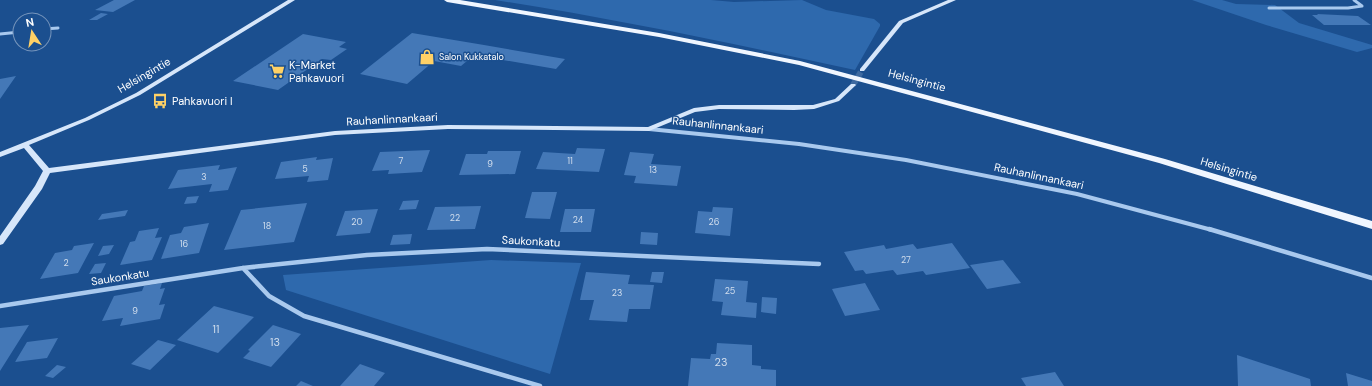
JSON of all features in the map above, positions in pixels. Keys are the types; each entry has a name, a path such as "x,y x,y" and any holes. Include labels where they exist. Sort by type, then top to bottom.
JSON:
{"main road":[{"name":"Helsingintie","path":"447,0 659,35 800,63 871,80 1162,161 1372,225"}],"street":[{"name":"Helsingintie","path":"0,155 87,119 138,94 292,0"},
{"path":"862,70 901,22 953,0"},
{"path":"1269,8 1348,8 1362,6 1354,0"},
{"path":"52,28 58,28"},
{"path":"0,34 12,33"},
{"path":"649,129 694,110 719,107 794,108 814,106 837,100 852,85"},
{"name":"Rauhanlinnankaari","path":"47,171 249,143 334,133 448,127 649,129 798,144 899,159 1077,194 1203,227 1372,278"},
{"path":"0,242 39,187 47,171 25,145"},
{"name":"Saukonkatu","path":"0,306 243,268 367,255 487,249 819,264"},
{"path":"243,268 269,296 304,316 540,386"}],"shaded area":[{"path":"495,0 711,0 734,2 802,0 826,10 874,19 880,24 880,26 855,70 676,32"},
{"path":"1192,0 1222,0 1236,4 1275,5 1299,23 1372,45 1372,48 1357,52 1266,25"},
{"path":"491,260 581,263 550,374 286,290 283,275"}],"building":[{"path":"114,0 135,0 113,12 95,10"},
{"path":"101,13 108,14 97,20 89,20"},
{"path":"1317,14 1358,16 1371,25 1324,25 1312,15 1318,15"},
{"name":"Salon Kukkatalo","path":"412,33 565,59 556,69 474,55 461,66 434,61 407,84 360,74"},
{"name":"K-Market Pahkavuori","path":"303,34 346,42 339,47 347,49 331,60 322,59 278,90 233,81"},
{"path":"16,76 0,99 0,79"},
{"path":"577,148 605,149 599,172 536,169 543,152 575,154"},
{"path":"430,150 422,172 388,174 389,170 372,171 380,152"},
{"path":"488,151 521,151 515,174 459,175 466,154 487,154"},
{"path":"630,152 654,154 651,164 681,166 677,186 634,183 636,176 624,175"},
{"path":"317,157 316,160 333,158 328,180 307,182 309,176 275,179 281,162"},
{"path":"220,165 218,170 237,167 228,190 209,192 212,184 168,189 178,170"},
{"path":"532,192 557,192 550,219 525,218"},
{"path":"199,196 196,203 184,204 187,197"},
{"path":"419,200 416,209 399,210 403,201"},
{"path":"307,203 294,242 224,250 241,210"},
{"path":"481,206 475,229 427,230 435,207"},
{"path":"713,207 733,208 730,236 695,233 698,211 712,212"},
{"path":"378,209 370,233 336,236 345,211"},
{"path":"565,209 595,209 591,232 560,232"},
{"path":"128,210 125,216 98,220 102,214"},
{"path":"209,223 199,253 161,259 170,235 181,233 184,227"},
{"path":"159,228 155,238 162,237 152,260 120,265 130,242 135,241 139,231"},
{"path":"641,232 658,233 657,245 640,244"},
{"path":"412,234 410,244 390,245 393,235"},
{"path":"94,243 78,273 40,279 55,253 72,250 74,246"},
{"path":"952,243 970,268 926,275 923,271 897,275 893,270 866,274 863,270 855,271 844,252 884,245 886,249 913,244 917,249"},
{"path":"114,245 109,254 98,256 103,246"},
{"path":"1003,260 1021,283 987,289 970,265"},
{"path":"106,263 101,273 89,274 95,264"},
{"path":"586,272 630,275 628,284 654,285 650,309 629,309 627,322 589,320 594,300 580,300"},
{"path":"652,272 664,272 662,283 650,282"},
{"path":"715,279 748,281 746,302 757,303 756,318 721,315 723,302 712,301"},
{"path":"162,283 160,289 165,288 159,305 165,304 160,319 120,326 123,318 102,321 114,296 142,291 144,286"},
{"path":"865,283 880,310 845,316 832,289"},
{"path":"762,297 777,298 776,314 761,312"},
{"path":"214,306 254,317 218,353 177,340"},
{"path":"29,325 0,371 0,328"},
{"path":"273,325 301,334 271,367 243,358 250,351 248,350"},
{"path":"58,338 47,358 15,362 27,342"},
{"path":"158,340 176,345 150,370 131,364"},
{"path":"717,343 752,345 752,365 761,366 761,369 776,370 776,386 688,386 691,358 710,359 711,354 716,354"},
{"path":"1237,355 1310,379 1311,386 1238,386"},
{"path":"360,364 385,373 374,386 340,386"},
{"path":"57,365 66,367 53,378 45,376"},
{"path":"1055,372 1064,386 1026,386 1021,378"},
{"path":"1346,373 1372,381 1372,386 1348,386"},
{"path":"301,381 313,386 296,386"}],"tunnel":[{"path":"853,85 862,70"}],"place":[{"name":"Salon Kukkatalo","path":"427,57"},
{"name":"K-Market Pahkavuori","path":"277,71"},
{"name":"Pahkavuori I","path":"160,101"}]}
